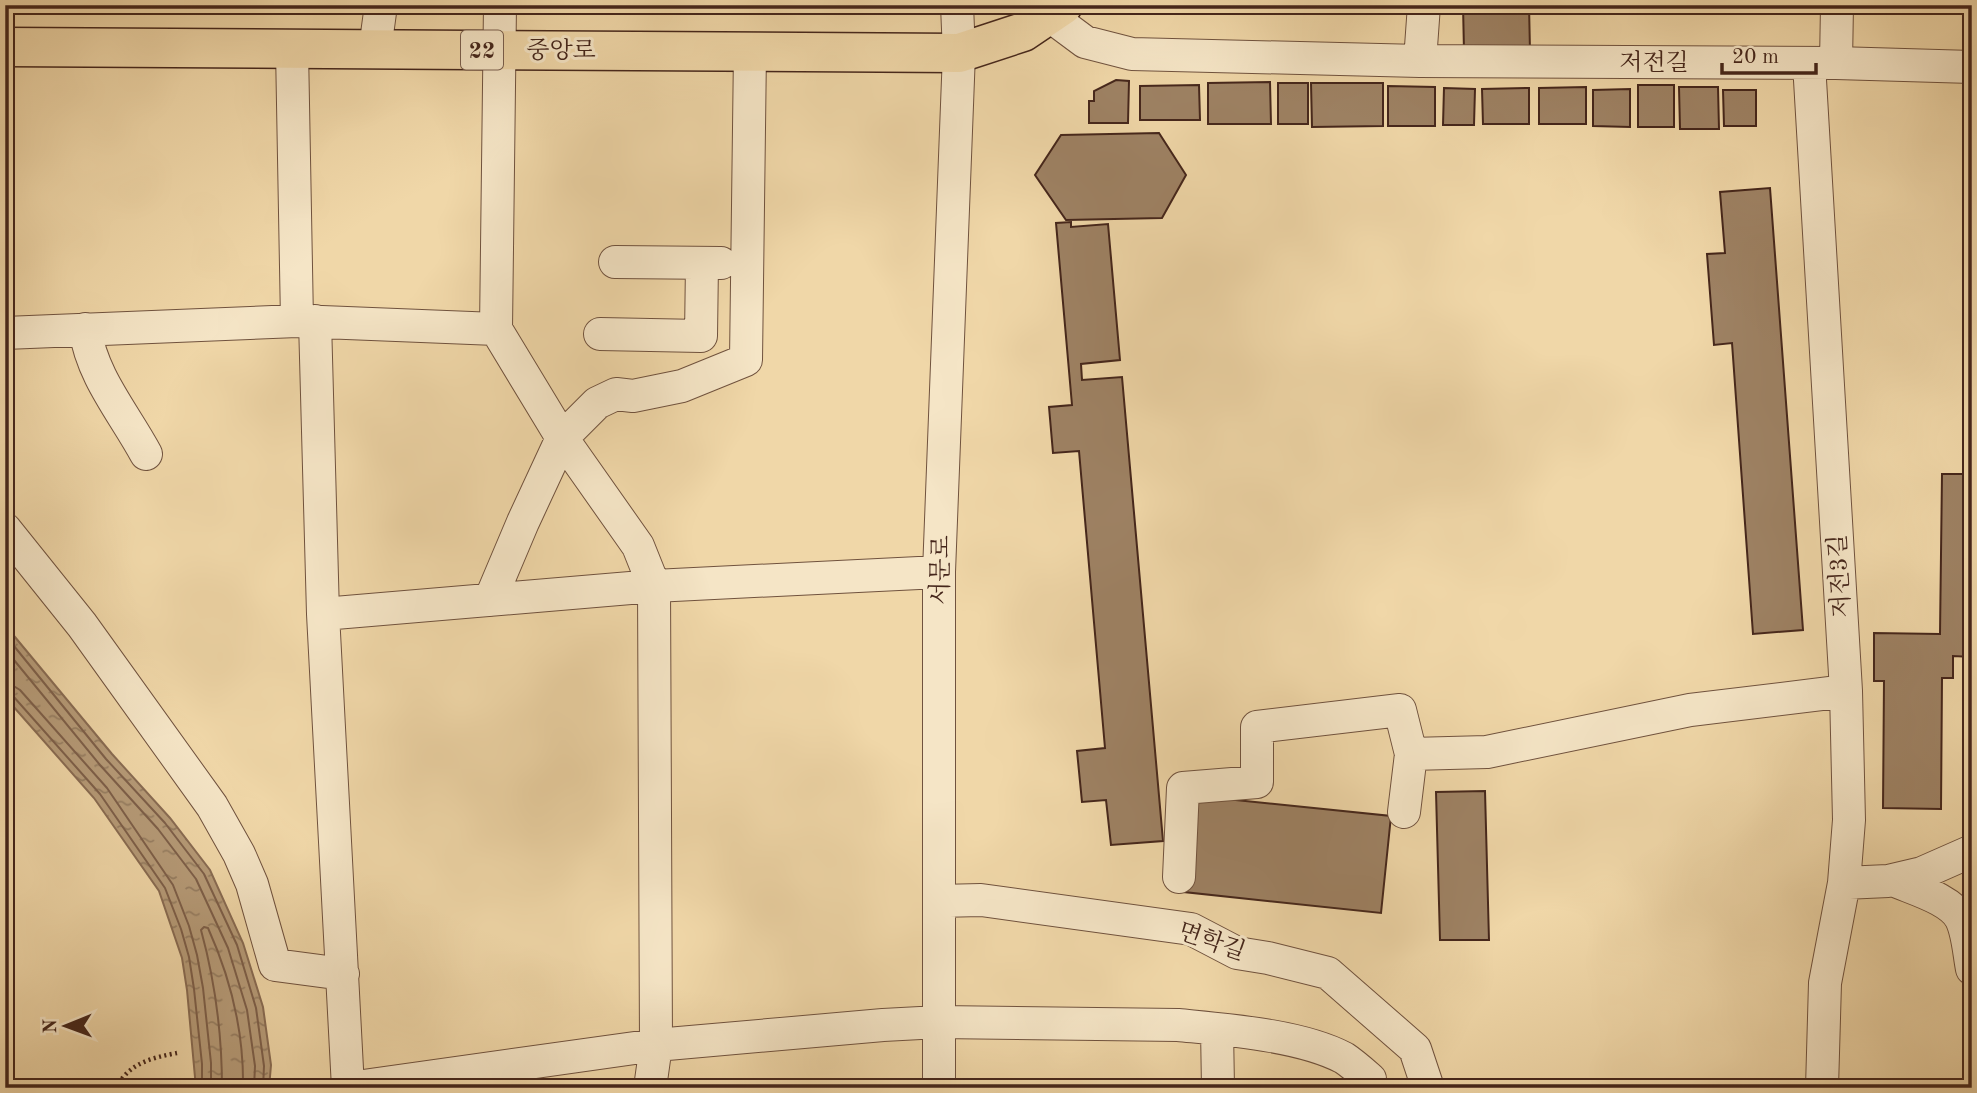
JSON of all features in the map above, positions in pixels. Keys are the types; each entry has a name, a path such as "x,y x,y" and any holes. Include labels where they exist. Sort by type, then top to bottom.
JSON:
{"main road":[{"name":"중앙로","path":"5,47 959,53 1023,32 1057,10"}],"street":[{"path":"375,49 381,5"},
{"path":"500,5 496,329 562,438 638,546 654,586 656,1045 650,1088"},
{"name":"서문로","path":"939,1088 939,572 959,53 957,5"},
{"path":"1420,61 1424,5"},
{"name":"저전3길","path":"1822,1088 1825,983 1844,883 1849,820 1822,63 1837,5"},
{"name":"저전길","path":"1057,10 1085,41 1132,54 1420,61 1822,63 1972,67"},
{"path":"292,49 349,1088 428,1082 656,1045 939,1022 1178,1026 1283,1038 1331,1052 1347,1060 1370,1079 1370,1088"},
{"path":"490,600 562,438 597,403 615,394 633,396 682,386 746,360 750,51"},
{"path":"615,262 747,264"},
{"path":"600,334 701,336 702,263"},
{"path":"5,333 306,321 496,329"},
{"path":"85,329 90,352 107,392 131,426 146,454"},
{"path":"5,529 82,625 212,806 239,854 252,884 275,965 342,974"},
{"path":"323,614 654,586 939,572"},
{"path":"1411,754 1487,752 1690,710 1846,691"},
{"path":"1179,877 1183,788 1257,782 1257,727 1400,710 1411,754 1404,812"},
{"path":"1844,883 1893,880 1922,873 1972,851"},
{"path":"1893,880 1955,910 1962,921 1972,969"},
{"name":"면학길","path":"939,901 981,900 1191,929 1237,953 1328,973 1415,1049 1428,1088"},
{"path":"1217,1029 1218,1088"}],"path":[{"path":"116,1088 127,1072 139,1064 177,1053"}],"water":[{"path":"5,625 112,754 170,818 210,870 243,943 263,1007 271,1065 269,1088 196,1088 182,958 159,891 94,798 5,697"}],"building":[{"path":"1463,5 1529,5 1530,51 1464,51"},
{"path":"1116,80 1129,81 1128,123 1089,123 1089,101 1094,101 1094,91"},
{"path":"1270,82 1271,124 1208,124 1208,83"},
{"path":"1278,83 1308,83 1308,124 1278,124"},
{"path":"1311,83 1383,83 1383,126 1312,127"},
{"path":"1199,85 1200,120 1140,120 1140,86"},
{"path":"1638,85 1674,85 1674,127 1638,127"},
{"path":"1388,86 1435,87 1435,126 1388,126"},
{"path":"1586,87 1586,124 1539,124 1539,88"},
{"path":"1679,87 1718,87 1719,129 1680,129"},
{"path":"1444,88 1475,89 1474,125 1443,125"},
{"path":"1529,88 1529,124 1483,124 1482,89"},
{"path":"1630,89 1630,127 1593,126 1593,90"},
{"path":"1723,90 1756,90 1756,126 1724,126"},
{"path":"1159,133 1186,175 1162,218 1066,220 1035,175 1061,135"},
{"path":"1967,140 1972,140 1972,657 1953,656 1953,678 1942,678 1941,809 1883,808 1884,681 1874,681 1874,633 1940,634 1942,474 1965,474"},
{"path":"1770,188 1803,630 1753,634 1732,343 1714,345 1707,254 1725,253 1720,192"},
{"path":"1071,222 1071,227 1108,224 1120,360 1081,364 1082,380 1122,377 1163,841 1111,845 1106,800 1082,802 1077,751 1105,748 1079,451 1053,453 1049,407 1072,405 1056,223"},
{"path":"1485,791 1489,940 1440,940 1436,792"},
{"path":"1187,795 1391,816 1381,913 1184,892 1189,848"}]}
